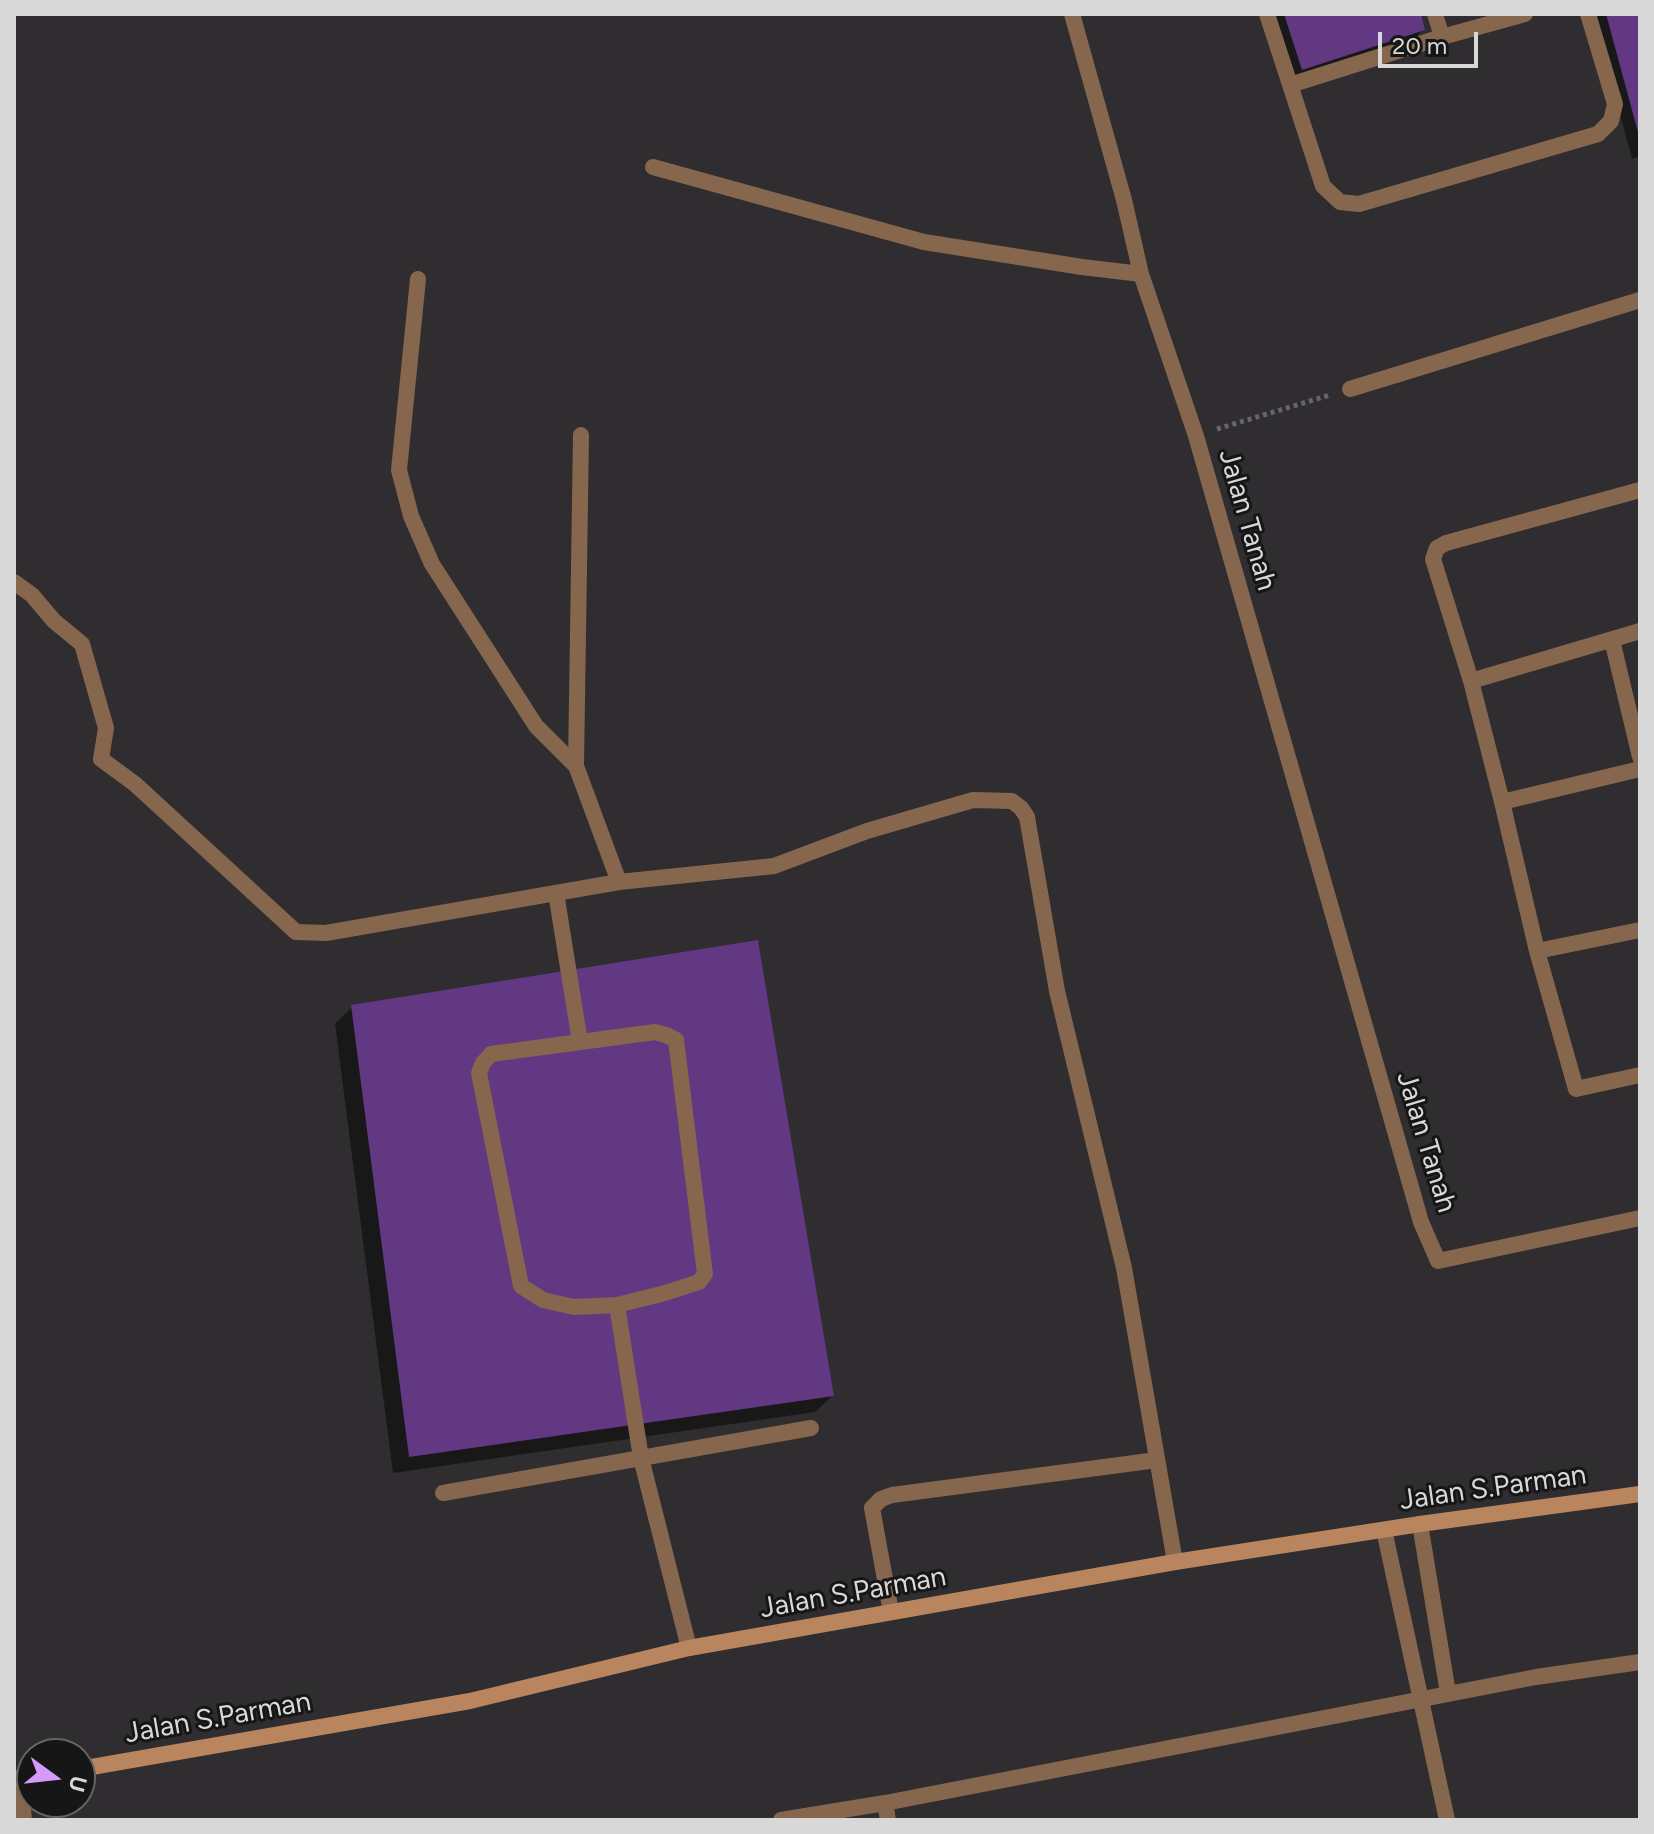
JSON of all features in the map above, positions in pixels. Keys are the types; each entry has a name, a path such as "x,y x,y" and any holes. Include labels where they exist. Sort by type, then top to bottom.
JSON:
{"main road":[{"name":"Jalan S.Parman","path":"96,1766 470,1701 689,1648 891,1612 1175,1562 1640,1494"}],"street":[{"name":"Jalan Tanah","path":"1072,14 1124,200 1141,274 1196,436 1421,1222 1438,1261 1640,1218"},
{"path":"1267,14 1323,186 1340,202 1359,204 1598,134 1611,121 1615,104 1588,14"},
{"path":"1435,14 1442,37"},
{"path":"1290,85 1525,14"},
{"path":"653,167 924,242 1141,274"},
{"path":"418,279 399,470 411,516 432,564 536,726 576,766"},
{"path":"1350,389 1640,300"},
{"path":"581,435 576,766 619,882"},
{"path":"1640,490 1446,543 1437,548 1433,559 1471,681 1537,951 1576,1089 1640,1075"},
{"path":"14,582 32,595 54,621 82,644 106,728 101,759 135,784 296,932 326,933 363,928 619,882 774,866 867,831 973,800 1012,801 1021,808 1027,817 1057,991 1124,1268 1175,1562"},
{"path":"1471,681 1640,631"},
{"path":"1612,640 1640,757"},
{"path":"1502,802 1640,769"},
{"path":"556,893 580,1042"},
{"path":"1537,951 1640,930"},
{"path":"655,1032 676,1040 705,1274 699,1282 617,1305 574,1307 543,1300 521,1286 479,1073 491,1054 655,1032"},
{"path":"617,1305 641,1458 689,1648"},
{"path":"443,1493 811,1428"},
{"path":"891,1612 872,1508 881,1499 892,1495 1157,1460"},
{"path":"1420,1524 1448,1693"},
{"path":"1384,1530 1447,1820"},
{"path":"781,1820 886,1812 1448,1693 1640,1662"}],"path":[{"path":"1196,436 1350,389"}],"building":[{"path":"1284,14 1421,14 1425,30 1302,70"},
{"path":"1606,14 1640,14 1640,136 1639,136"},
{"path":"758,940 834,1396 409,1457 351,1005"}]}
